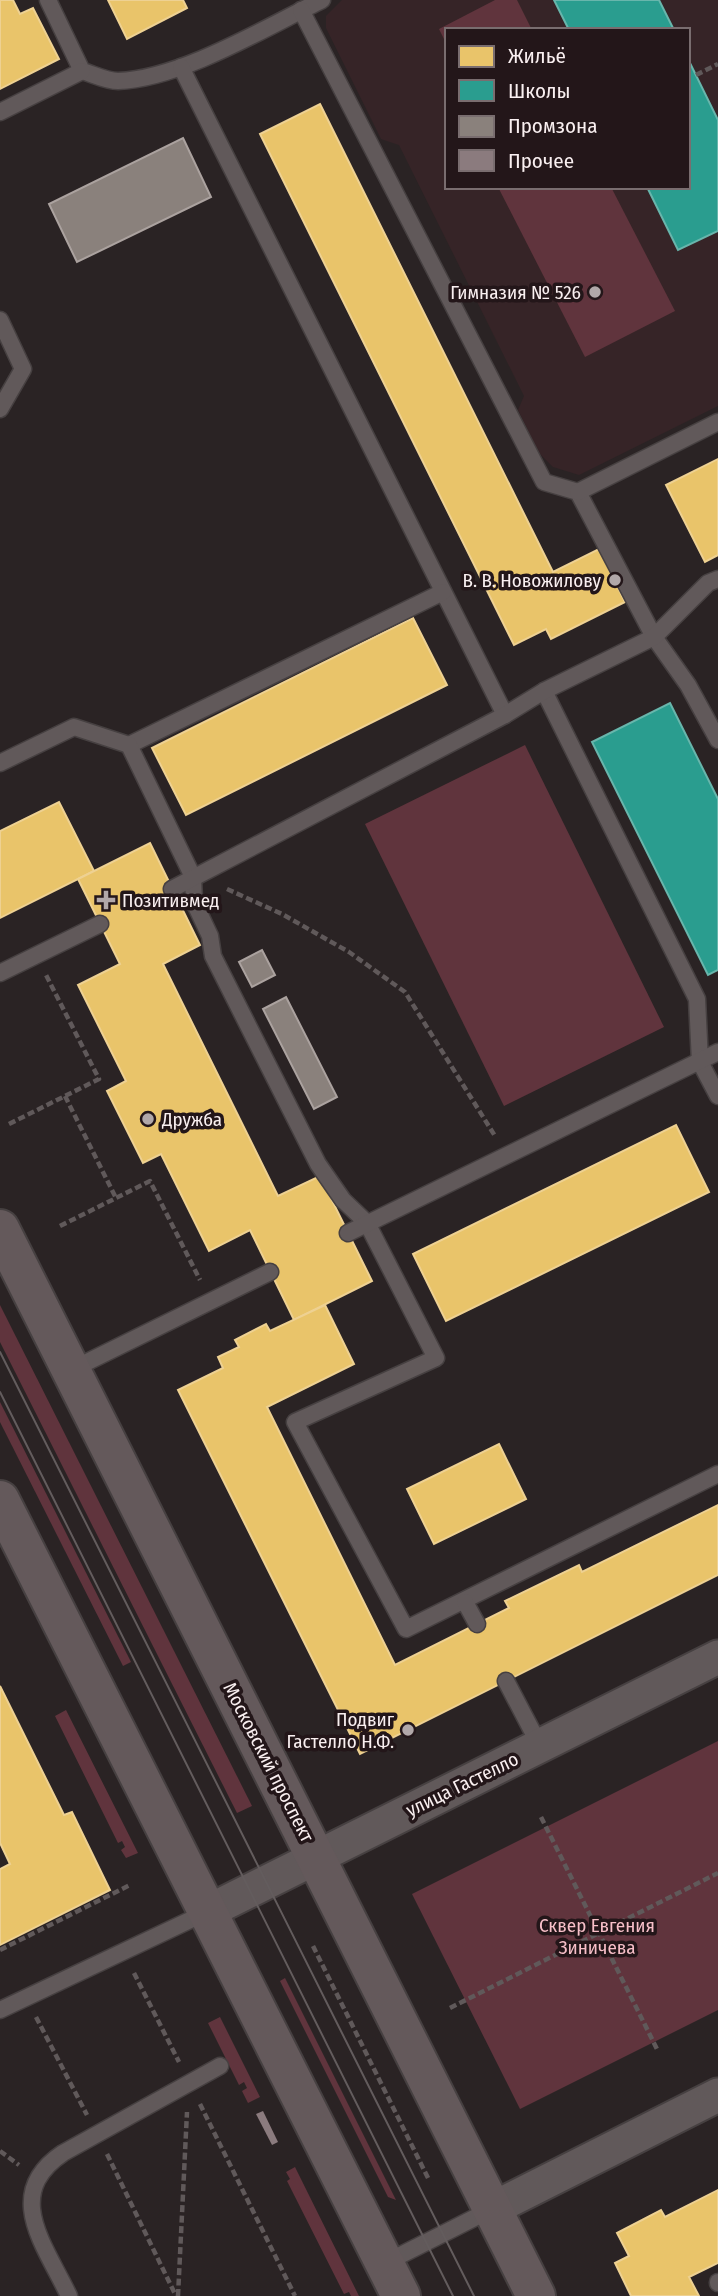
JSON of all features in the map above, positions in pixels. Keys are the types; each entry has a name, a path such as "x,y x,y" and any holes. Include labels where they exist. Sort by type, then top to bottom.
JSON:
{"main road":[{"name":"Московский проспект","path":"0,1229 537,2296"},
{"path":"0,1500 393,2280"}],"street":[{"name":"улица Гастелло","path":"207,1912 718,1657"},
{"path":"492,2209 718,2095"}],"lane":[{"path":"48,0 82,71"},
{"path":"0,112 82,71 115,81 149,77 181,67 322,0"},
{"path":"301,10 544,482 578,492 718,422"},
{"path":"181,67 505,715"},
{"path":"0,320 23,369 0,409"},
{"path":"578,492 654,637 688,685 718,740"},
{"path":"172,888 505,715 544,691 654,637 708,583 718,579"},
{"path":"0,763 74,727 129,745 443,592"},
{"path":"544,691 696,999 700,1062 718,1096"},
{"path":"129,745 193,877 194,902 210,936 213,956 219,968 318,1164 343,1200 367,1223 436,1358 295,1423 405,1629 465,1602 718,1475"},
{"path":"0,973 100,924"},
{"path":"348,1233 509,1157 718,1052"},
{"path":"71,1370 270,1272"},
{"path":"465,1602 477,1624"},
{"path":"506,1681 540,1746"},
{"path":"0,2010 207,1912"},
{"path":"69,2296 32,2217 29,2197 36,2179 49,2162 63,2153 220,2066"},
{"path":"393,2280 492,2209"}],"path":[{"path":"696,75 718,64"},
{"path":"193,877 216,883 282,915 349,953 405,992 509,1157"},
{"path":"9,1125 99,1079 36,955"},
{"path":"65,1096 116,1198"},
{"path":"60,1226 150,1181 211,1301"},
{"path":"541,1818 658,2050"},
{"path":"450,2008 718,1873"},
{"path":"0,1950 131,1885"},
{"path":"313,1946 429,2180"},
{"path":"123,1950 184,2071"},
{"path":"196,2095 295,2296"},
{"path":"178,2296 182,2157 187,2108"}],"shaded area":[{"name":"Гимназия № 526","path":"342,0 718,0 718,406 579,475 553,467 538,452 518,410 524,396 399,145 381,139 326,28 326,16"}],"green space":[{"path":"495,0 517,0 531,28 445,28 445,41 439,29"},
{"path":"499,189 612,189 675,311 585,357"},
{"path":"525,745 664,1027 504,1106 365,824"},
{"path":"0,1305 252,1806 237,1813 0,1342"},
{"path":"0,1402 131,1662 123,1666 0,1422"},
{"path":"66,1710 138,1853 126,1858 121,1850 125,1847 122,1841 118,1843 55,1716"},
{"name":"Сквер Евгения Зиничева","path":"718,1741 718,2010 520,2109 412,1894"},
{"path":"285,1978 396,2200 388,2197 280,1981"},
{"path":"220,2017 260,2097 248,2103 242,2091 247,2088 244,2082 239,2085 208,2023"},
{"path":"295,2167 359,2296 351,2296 349,2292 344,2294 287,2181 290,2179 286,2172"}],"building: Жильё":[{"path":"0,0 13,0 20,14 33,8 59,59 0,89"},
{"path":"108,0 183,0 187,8 127,39"},
{"path":"320,104 553,572 599,549 625,602 551,639 546,629 514,645 260,134"},
{"path":"718,459 718,555 705,562 666,485"},
{"path":"413,618 447,685 186,815 152,748"},
{"path":"59,802 94,871 0,918 0,831"},
{"path":"150,843 200,945 163,964 278,1196 320,1176 372,1281 294,1320 250,1230 209,1251 161,1154 143,1163 107,1091 126,1081 78,985 120,964 78,879"},
{"path":"676,1125 709,1192 446,1321 413,1254"},
{"path":"325,1305 354,1364 267,1407 395,1665 509,1608 505,1601 579,1565 582,1572 718,1505 718,1575 360,1754 178,1390 223,1368 218,1357 239,1347 235,1340 266,1324 270,1331"},
{"path":"499,1444 526,1499 434,1544 407,1489"},
{"path":"0,1686 64,1815 72,1812 110,1890 0,1945 0,1869 10,1864 0,1843"},
{"path":"718,2190 718,2263 689,2277 699,2296 631,2296 615,2263 629,2256 617,2233 661,2210 665,2217"}],"building: Школы":[{"path":"554,0 659,0 673,28 568,28"},
{"path":"690,63 718,120 718,231 678,250 648,189 690,189"},
{"path":"670,703 718,799 718,970 708,975 592,742"}],"building: Промзона":[{"path":"183,138 211,197 77,262 49,204"},
{"path":"262,950 275,975 252,987 239,962"},
{"path":"286,997 337,1097 314,1109 263,1009"}],"building: Прочее":[{"path":"263,2111 278,2142 272,2145 256,2114"}],"tram line":[{"path":"0,1352 474,2296"},
{"path":"0,1392 453,2296"}],"place":[{"name":"Гимназия № 526","path":"595,292"},
{"name":"В. В. Новожилову","path":"615,580"},
{"name":"Позитивмед","path":"106,900"},
{"name":"Дружба","path":"148,1119"},
{"name":"Подвиг Гастелло Н.Ф.","path":"408,1730"}]}
